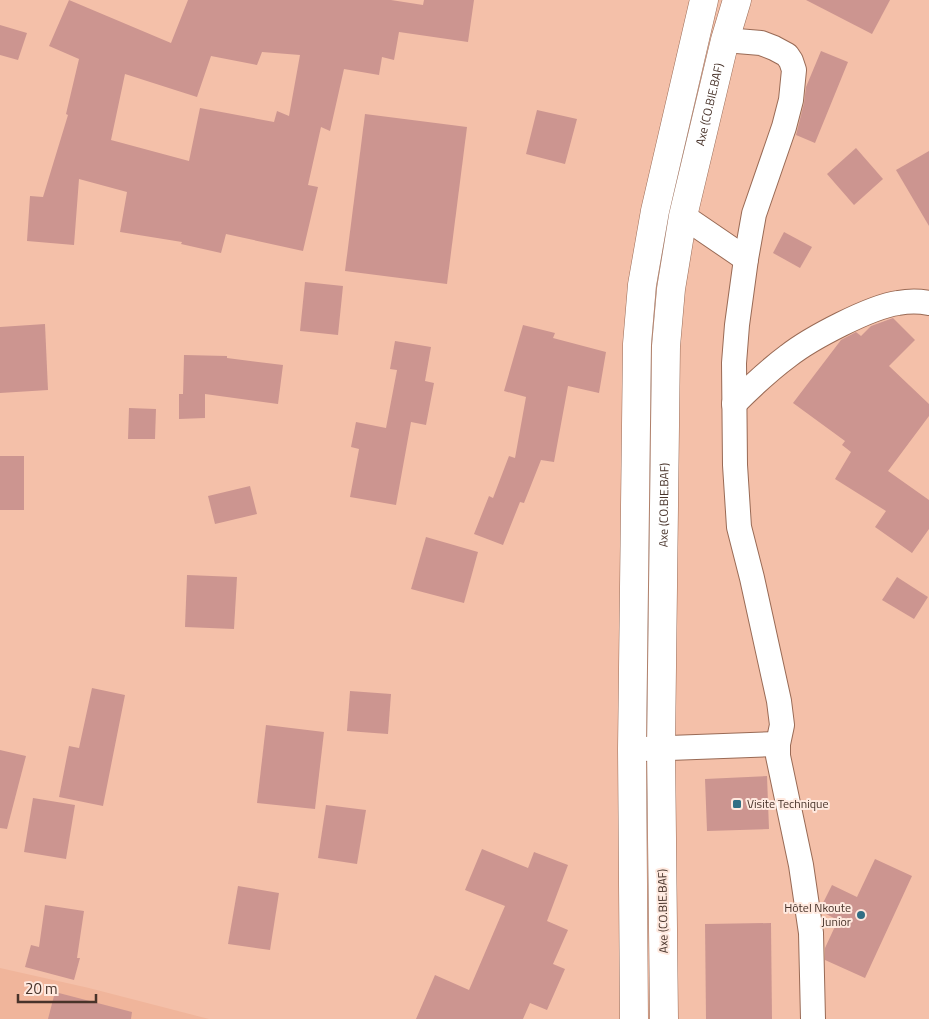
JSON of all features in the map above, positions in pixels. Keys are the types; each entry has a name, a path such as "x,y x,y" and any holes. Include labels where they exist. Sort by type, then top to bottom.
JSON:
{"highway":[{"path":"634,1019 632,749 637,353 642,285 654,211 704,0"},
{"name":"Axe (CO.BIE.BAF)","path":"664,1019 661,748 666,346 671,289 683,216 725,40 737,0"}],"street":[{"path":"725,40 761,43 774,48 786,55 791,61 794,70 789,109 754,214 746,260 737,325 734,404 735,465 739,527 779,701 782,725 778,744 778,756 802,865 811,933 813,1019"},
{"path":"683,216 746,260"},
{"path":"734,404 789,354 821,335 852,320 896,303 929,302"},
{"path":"632,749 778,744"}],"shaded area":[{"path":"0,968 89,988 209,1019 0,1019"}],"building":[{"path":"69,0 171,43 188,0 391,0 423,5 424,0 474,0 468,42 399,32 394,60 382,57 379,75 344,69 330,131 321,127 308,185 318,187 303,251 226,234 221,253 181,244 182,242 120,232 127,192 79,179 74,245 27,241 30,196 43,197 68,115 66,114 79,59 49,46","holes":["262,52 300,55 289,116 277,111 274,122 200,108 189,161 111,140 125,74 197,97 211,56 257,65"]},
{"path":"806,0 890,0 872,34"},
{"path":"0,25 27,33 18,60 0,55"},
{"path":"821,51 848,62 815,143 796,135 806,87"},
{"path":"537,110 577,119 565,164 526,154"},
{"path":"365,114 467,127 447,284 345,271"},
{"path":"856,148 883,179 854,205 827,174"},
{"path":"929,151 929,226 896,170"},
{"path":"784,232 812,247 800,268 773,253"},
{"path":"305,282 343,286 338,335 300,331"},
{"path":"893,318 915,340 889,366 929,404 929,416 888,471 929,500 929,529 912,553 875,527 886,511 835,479 851,452 842,445 845,441 793,403 841,340 856,332 861,336 871,326"},
{"path":"45,324 48,390 0,393 0,327"},
{"path":"523,325 555,333 553,338 606,352 599,393 568,386 554,462 541,460 524,503 520,502 503,545 474,534 489,496 493,498 509,456 515,458 526,397 504,391"},
{"path":"395,341 431,347 425,381 434,383 426,425 411,422 396,505 350,497 359,449 351,447 356,422 386,428 397,370 390,369"},
{"path":"184,355 227,356 227,358 283,365 278,404 205,394 205,418 179,419 179,394 183,394"},
{"path":"129,408 156,409 155,439 128,439"},
{"path":"0,456 24,456 24,510 0,510"},
{"path":"250,486 257,514 215,524 208,496"},
{"path":"426,537 478,552 464,603 411,589"},
{"path":"187,575 237,577 234,629 185,627"},
{"path":"897,577 928,597 914,619 882,600"},
{"path":"92,688 125,695 103,806 59,797 69,746 79,748"},
{"path":"350,691 391,694 388,734 347,731"},
{"path":"266,725 324,732 315,809 257,803"},
{"path":"0,750 26,756 7,829 0,828"},
{"name":"Visite Technique","path":"767,776 769,829 707,831 705,779"},
{"path":"33,798 75,805 66,859 24,852"},
{"path":"326,805 366,810 357,864 318,858"},
{"path":"482,849 528,868 534,852 568,865 547,921 568,930 553,964 565,969 547,1010 530,1003 523,1019 416,1019 435,975 469,990 505,906 465,890"},
{"name":"Hôtel Nkoute Junior","path":"875,859 912,876 865,978 825,960 825,948 838,920 822,912 821,907 832,885 857,897"},
{"path":"238,886 279,893 270,950 228,944"},
{"path":"45,905 84,911 77,958 80,958 74,980 25,967 31,945 39,947"},
{"path":"771,923 772,1019 706,1019 705,924"},
{"path":"55,992 132,1012 131,1019 48,1019"}],"place":[{"name":"Visite Technique","path":"737,804"},
{"name":"Hôtel Nkoute Junior","path":"861,915"}]}
